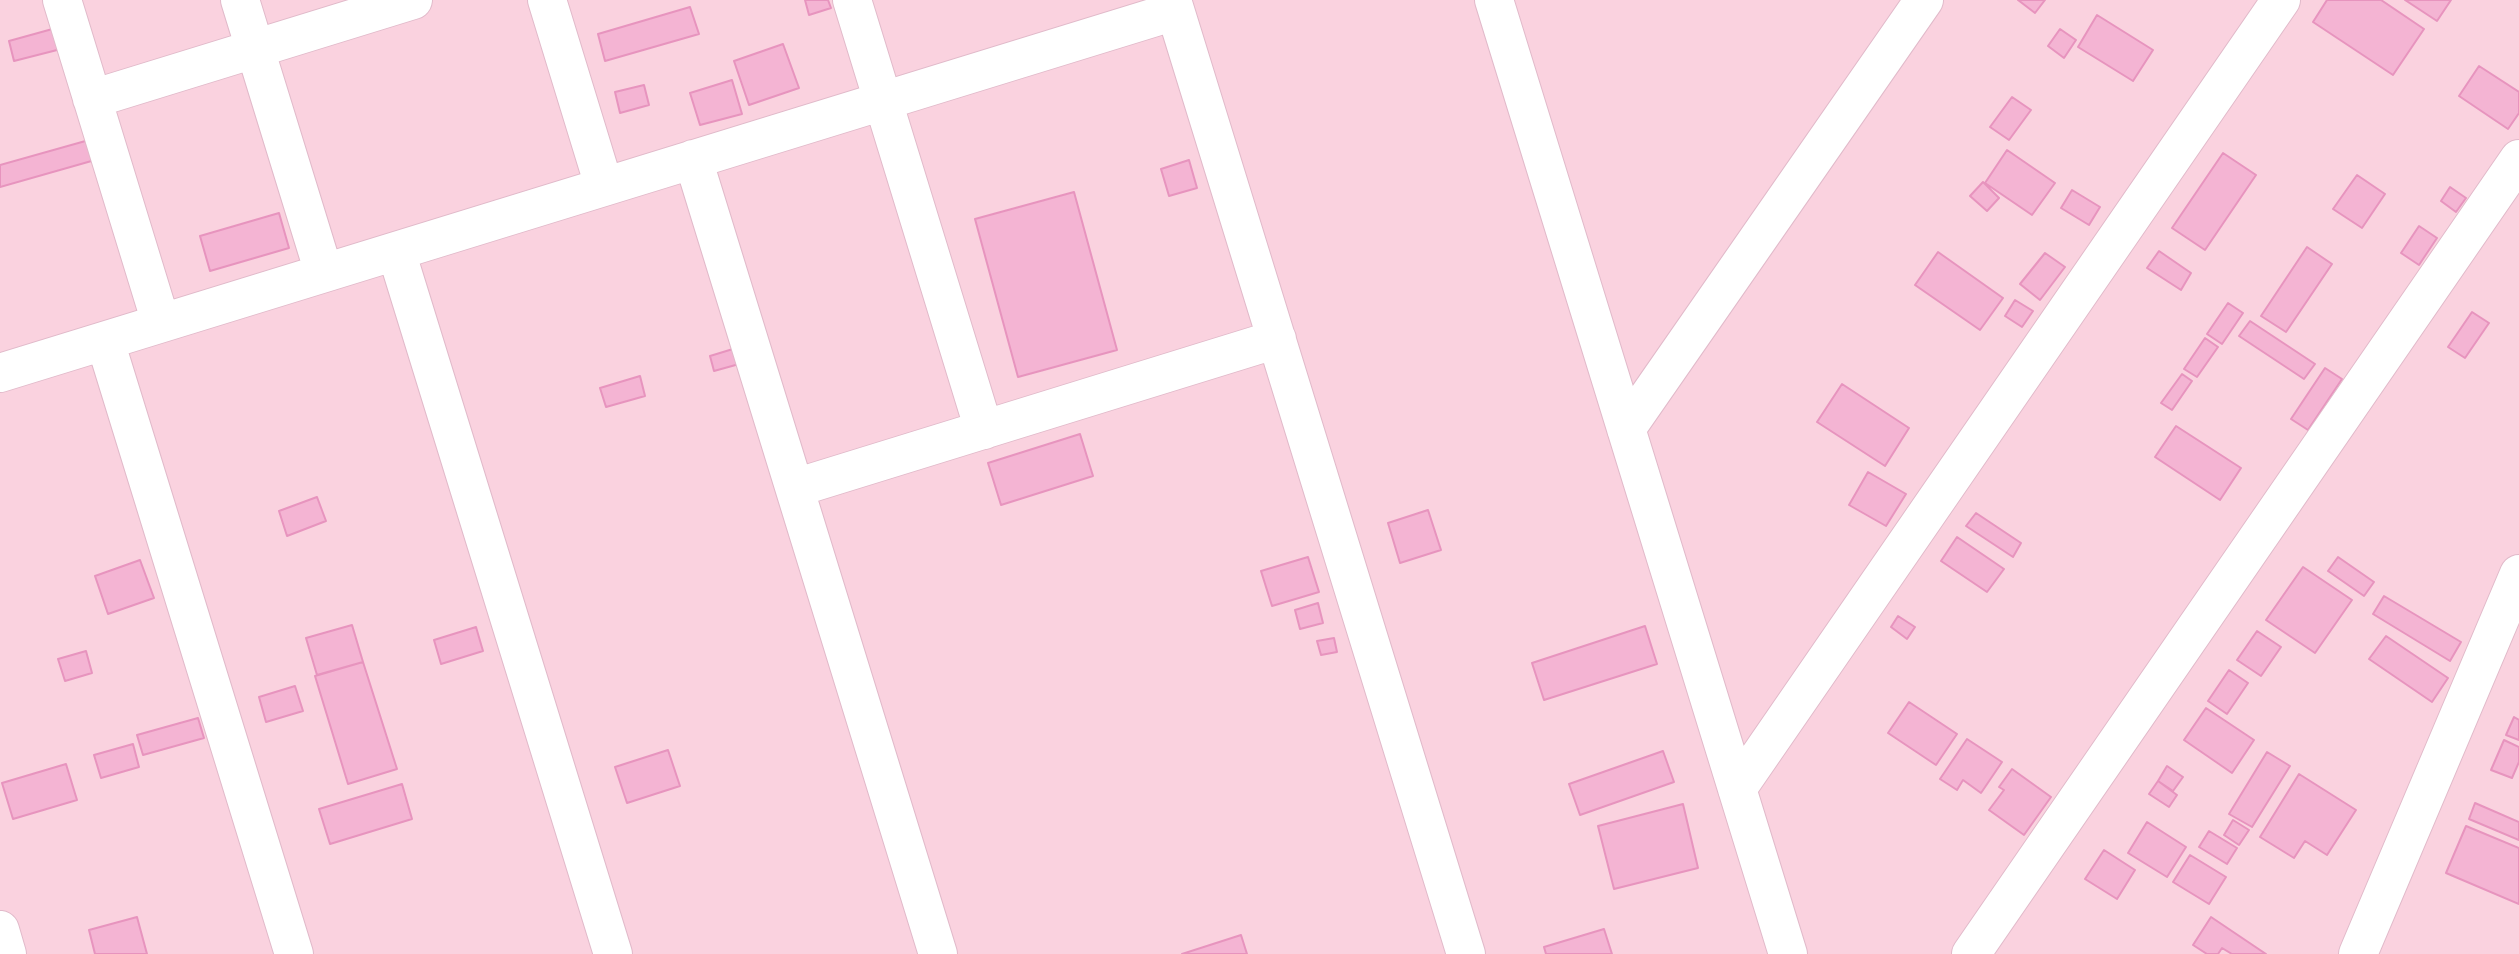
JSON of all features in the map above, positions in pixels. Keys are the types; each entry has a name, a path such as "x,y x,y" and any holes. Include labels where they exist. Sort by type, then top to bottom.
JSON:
{"street":[{"path":"62,0 161,323"},
{"path":"240,0 324,273"},
{"path":"92,99 413,0"},
{"path":"547,0 604,187"},
{"path":"852,0 984,430"},
{"path":"1494,0 1788,954"},
{"path":"1626,429 1924,0"},
{"path":"1737,789 2281,0"},
{"path":"0,373 883,101 1173,6 1466,954"},
{"path":"694,159 938,954"},
{"path":"1970,954 2519,159"},
{"path":"396,251 612,954"},
{"path":"794,488 1277,340"},
{"path":"105,341 294,954"},
{"path":"2358,954 2519,574"},
{"path":"0,930 7,954"}],"shaded area":[{"path":"0,0 2519,0 2519,954 0,954"}],"building":[{"path":"805,0 828,0 831,8 809,15"},
{"path":"2018,0 2045,0 2035,13"},
{"path":"2327,0 2381,0 2424,29 2393,75 2313,22"},
{"path":"2405,0 2451,0 2437,21"},
{"path":"690,7 699,34 605,61 598,34"},
{"path":"2097,15 2153,50 2133,81 2078,47"},
{"path":"56,28 61,49 14,61 9,41"},
{"path":"2060,29 2076,40 2064,58 2048,46"},
{"path":"783,44 799,88 749,105 734,61"},
{"path":"2479,66 2519,92 2519,113 2508,129 2459,96"},
{"path":"732,80 742,114 700,125 690,93"},
{"path":"644,85 649,105 620,113 615,92"},
{"path":"2012,97 2031,110 2009,140 1990,127"},
{"path":"89,140 95,160 0,187 0,165"},
{"path":"2007,150 2055,183 2032,215 1985,183"},
{"path":"2223,153 2256,175 2205,250 2172,228"},
{"path":"1189,160 1197,188 1169,196 1161,169"},
{"path":"2357,175 2385,194 2362,228 2333,209"},
{"path":"1983,182 1999,198 1987,211 1970,196"},
{"path":"2450,187 2466,198 2456,212 2441,201"},
{"path":"2072,190 2100,207 2089,225 2061,208"},
{"path":"1074,192 1117,350 1018,377 975,219"},
{"path":"279,213 289,248 210,271 200,236"},
{"path":"2419,226 2437,238 2419,265 2401,253"},
{"path":"2307,247 2332,264 2286,332 2261,316"},
{"path":"2159,251 2191,273 2181,290 2147,268"},
{"path":"1938,252 2003,298 1980,330 1915,285"},
{"path":"2045,253 2065,267 2040,300 2020,284"},
{"path":"2015,300 2033,311 2022,327 2005,316"},
{"path":"2228,303 2243,313 2222,344 2207,334"},
{"path":"2472,312 2489,323 2465,358 2448,347"},
{"path":"2250,321 2315,364 2304,379 2239,336"},
{"path":"2205,338 2218,347 2197,377 2184,369"},
{"path":"746,345 750,361 714,371 710,356"},
{"path":"2325,368 2342,379 2308,430 2291,419"},
{"path":"2182,374 2192,381 2172,410 2161,403"},
{"path":"640,376 645,396 606,407 600,388"},
{"path":"1842,384 1909,428 1885,466 1817,422"},
{"path":"2176,426 2241,468 2220,500 2155,457"},
{"path":"1080,434 1093,476 1001,505 988,463"},
{"path":"1868,472 1906,494 1886,526 1849,505"},
{"path":"317,497 326,521 287,536 279,511"},
{"path":"1428,510 1441,550 1400,563 1388,523"},
{"path":"1976,513 2021,543 2013,557 1966,526"},
{"path":"1957,537 2004,569 1987,592 1941,561"},
{"path":"1308,557 1319,592 1272,606 1261,571"},
{"path":"2338,557 2374,582 2364,596 2328,571"},
{"path":"140,560 154,598 108,614 95,576"},
{"path":"2303,567 2352,600 2315,653 2266,620"},
{"path":"2384,596 2461,642 2450,661 2373,614"},
{"path":"1318,603 1323,623 1300,629 1295,610"},
{"path":"1898,616 1915,627 1907,639 1891,627"},
{"path":"352,625 363,662 317,675 306,638"},
{"path":"1645,626 1657,664 1544,700 1532,663"},
{"path":"476,627 483,651 441,664 434,640"},
{"path":"2257,631 2281,647 2261,676 2237,660"},
{"path":"2386,636 2448,678 2432,702 2369,659"},
{"path":"1334,638 1337,652 1321,655 1317,641"},
{"path":"86,651 92,673 65,681 58,659"},
{"path":"363,662 397,769 348,784 315,676"},
{"path":"2229,670 2248,683 2227,714 2208,701"},
{"path":"295,686 303,711 266,722 259,697"},
{"path":"1909,702 1957,734 1936,765 1888,733"},
{"path":"2206,708 2254,740 2232,773 2184,740"},
{"path":"2514,717 2519,720 2519,740 2506,735"},
{"path":"198,718 204,738 143,755 137,735"},
{"path":"1967,739 2002,762 1981,793 1963,780 1957,790 1940,779"},
{"path":"2504,740 2519,747 2519,762 2512,778 2491,770"},
{"path":"133,744 139,767 101,778 94,755"},
{"path":"668,750 680,786 627,803 615,767"},
{"path":"1663,751 1674,782 1580,815 1569,784"},
{"path":"2267,752 2290,766 2252,827 2229,814"},
{"path":"66,764 77,800 13,819 2,783"},
{"path":"2167,766 2183,777 2173,791 2158,781"},
{"path":"2012,769 2051,797 2024,835 1989,810 2004,790 1999,787"},
{"path":"2299,774 2356,810 2327,855 2305,841 2294,858 2260,837"},
{"path":"2158,781 2177,795 2169,807 2149,794"},
{"path":"402,784 412,819 330,844 319,809"},
{"path":"2475,803 2519,822 2519,840 2469,819"},
{"path":"1683,804 1698,868 1614,889 1598,826"},
{"path":"2233,820 2249,830 2239,845 2224,835"},
{"path":"2147,822 2186,847 2167,877 2128,853"},
{"path":"2466,826 2519,848 2519,904 2446,873"},
{"path":"2209,831 2237,848 2227,864 2199,847"},
{"path":"2104,850 2135,870 2117,899 2085,879"},
{"path":"2190,855 2226,877 2209,904 2173,882"},
{"path":"137,917 147,954 95,954 89,930"},
{"path":"2211,917 2266,954 2232,954 2222,948 2218,954 2207,954 2193,945"},
{"path":"1604,929 1612,954 1546,954 1544,947"},
{"path":"1241,935 1247,954 1182,954"}]}
